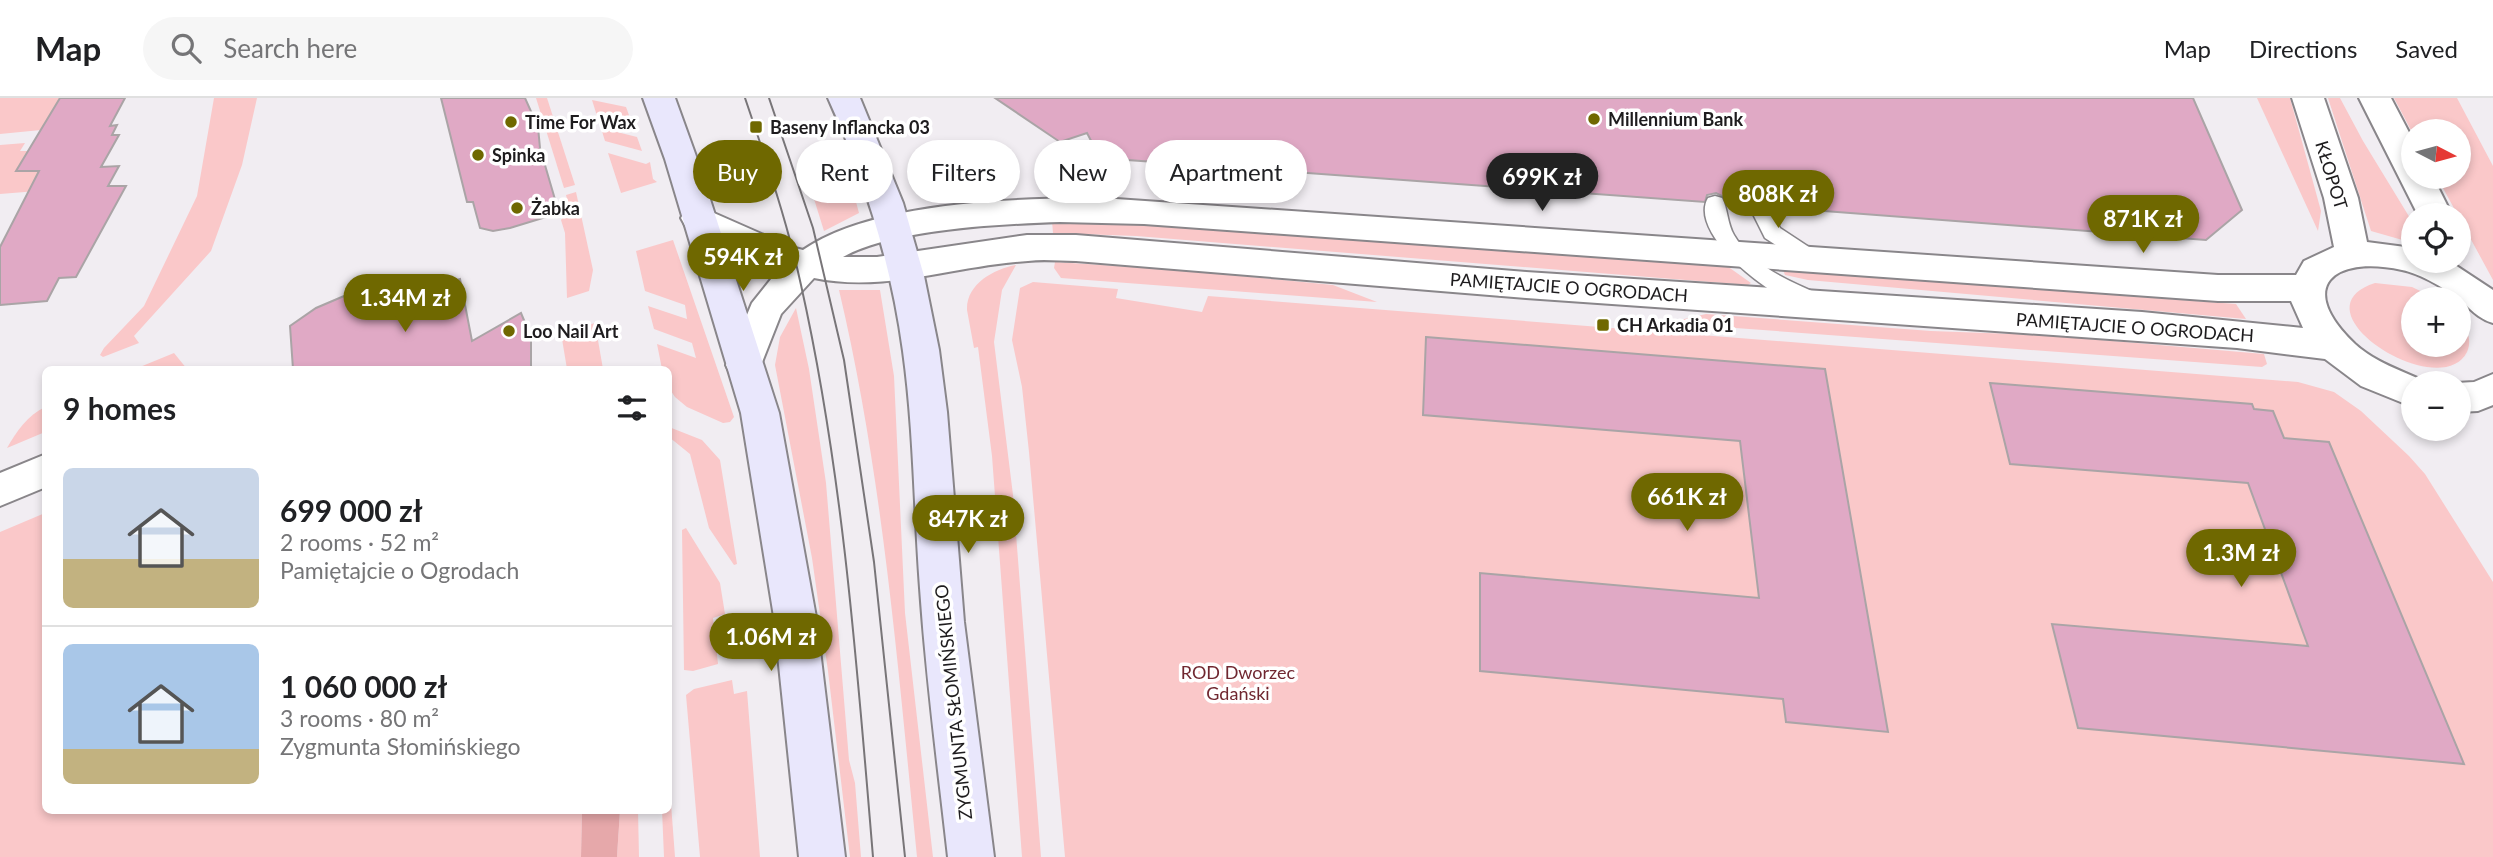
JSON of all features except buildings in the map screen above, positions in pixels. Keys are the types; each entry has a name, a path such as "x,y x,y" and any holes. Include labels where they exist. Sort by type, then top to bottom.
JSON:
{"main road":[{"path":"659,98 681,159 760,412 785,545 811,745 822,857"},
{"name":"ZYGMUNTA SŁOMIŃSKIEGO","path":"844,98 874,166 895,227 905,265 926,386 944,632 971,857"}],"street":[{"name":"KŁOPOT","path":"2308,98 2340,198 2352,253"},
{"path":"2375,98 2401,147"},
{"path":"744,365 764,313 788,282 807,265 848,239 895,227 1014,210 1110,210 2218,288 2306,288"},
{"name":"PAMIĘTAJCIE O OGRODACH","path":"698,218 783,258 807,265 858,271 1027,248 1076,248 1525,285 2183,329 2333,346"},
{"path":"2401,257 2352,253 2332,259 2312,275 2306,288 2310,313 2333,346 2368,373 2401,386"},
{"path":"2459,273 2493,310"},
{"path":"2471,396 2493,389"},
{"path":"0,490 42,472"}],"lane":[{"path":"1715,203 1715,216 1738,254 1765,276 1825,305"},
{"path":"1759,206 1772,233 1814,260"}],"green space":[{"path":"0,98 60,98 41,130 0,134"},
{"path":"214,98 257,98 242,165 211,251 134,336 139,343 103,357 100,355 104,348 144,306 197,196"},
{"path":"536,98 547,98 575,185 564,188"},
{"path":"2257,98 2290,98 2321,211 2318,231"},
{"path":"2328,98 2340,98 2401,203 2401,240 2371,231"},
{"path":"2394,98 2457,98 2468,119 2405,119"},
{"path":"592,100 626,107 633,126 597,116"},
{"path":"2471,124 2493,166 2493,280 2471,240 2471,203 2451,203 2444,189 2471,189"},
{"path":"601,128 637,137 642,151 605,141"},
{"path":"25,143 20,151 28,151 17,171 48,170 37,191 0,194 0,145"},
{"path":"608,153 646,164 650,162 653,179 657,182 621,193"},
{"path":"576,192 593,270 589,291 567,298 565,233 561,220 569,207 566,195"},
{"path":"815,203 856,203 859,213 824,231"},
{"path":"1052,221 1727,266 1751,283 1748,285 1136,236 1053,233"},
{"path":"673,240 734,417 730,422 723,423 687,407 672,392 672,366 661,366 657,344 696,358 692,343 654,329 648,306 687,319 685,305 645,291 636,251"},
{"path":"1055,262 1180,270 1333,285 1377,302 1061,278 1054,268"},
{"path":"1016,265 1002,290 994,342 1013,495 1041,857 1022,857 992,456 978,347 974,348 967,310 968,301 976,285 999,270"},
{"path":"1783,270 2236,304 2246,319 1808,280 1785,275"},
{"name":"ROD Dworzec Gdański","path":"1033,282 1118,289 1116,298 1202,312 1208,296 2298,382 2334,392 2361,411 2425,474 2493,582 2493,857 1065,857 1029,452 1022,387 1012,340 1020,288"},
{"path":"2375,283 2412,287 2401,287 2401,357 2461,357 2452,365 2429,367 2404,361 2379,347 2360,331 2350,313 2354,296"},
{"path":"839,290 880,290 894,376 905,613 933,857 917,857 896,644 878,501"},
{"path":"796,308 809,369 826,483 849,760 855,783 861,857 850,857 812,558 775,365 780,337"},
{"path":"1706,314 1931,331 2043,335 2264,354 2267,364 2262,367 1667,323"},
{"path":"595,323 602,366 566,366 561,333"},
{"path":"174,353 185,366 142,366"},
{"path":"42,409 42,433 7,448 23,424"},
{"path":"672,428 702,440 720,460 737,564 734,565 709,528 690,454 672,439"},
{"path":"42,514 42,814 582,814 581,857 0,857 0,532"},
{"path":"686,528 720,583 725,614 713,618 718,664 693,671 684,670 682,530"},
{"path":"732,680 734,694 747,691 760,857 700,857 686,695 694,689"},
{"path":"620,814 638,814 639,857 617,857"},
{"path":"662,814 672,814 675,857 664,857"}],"shaded area":[{"path":"582,814 620,814 617,857 581,857"}],"tram line":[{"path":"745,98 776,191 795,261 828,427 847,570 873,857"},
{"path":"769,98 813,228 844,360 874,562 905,857"}],"place":[{"name":"Millennium Bank","path":"1594,119"},
{"name":"Time For Wax","path":"511,122"},
{"name":"Baseny Inflancka 03","path":"756,127"},
{"name":"Spinka","path":"478,155"},
{"name":"Żabka","path":"517,208"},
{"name":"CH Arkadia 01","path":"1603,325"},
{"name":"Loo Nail Art","path":"509,331"}]}
